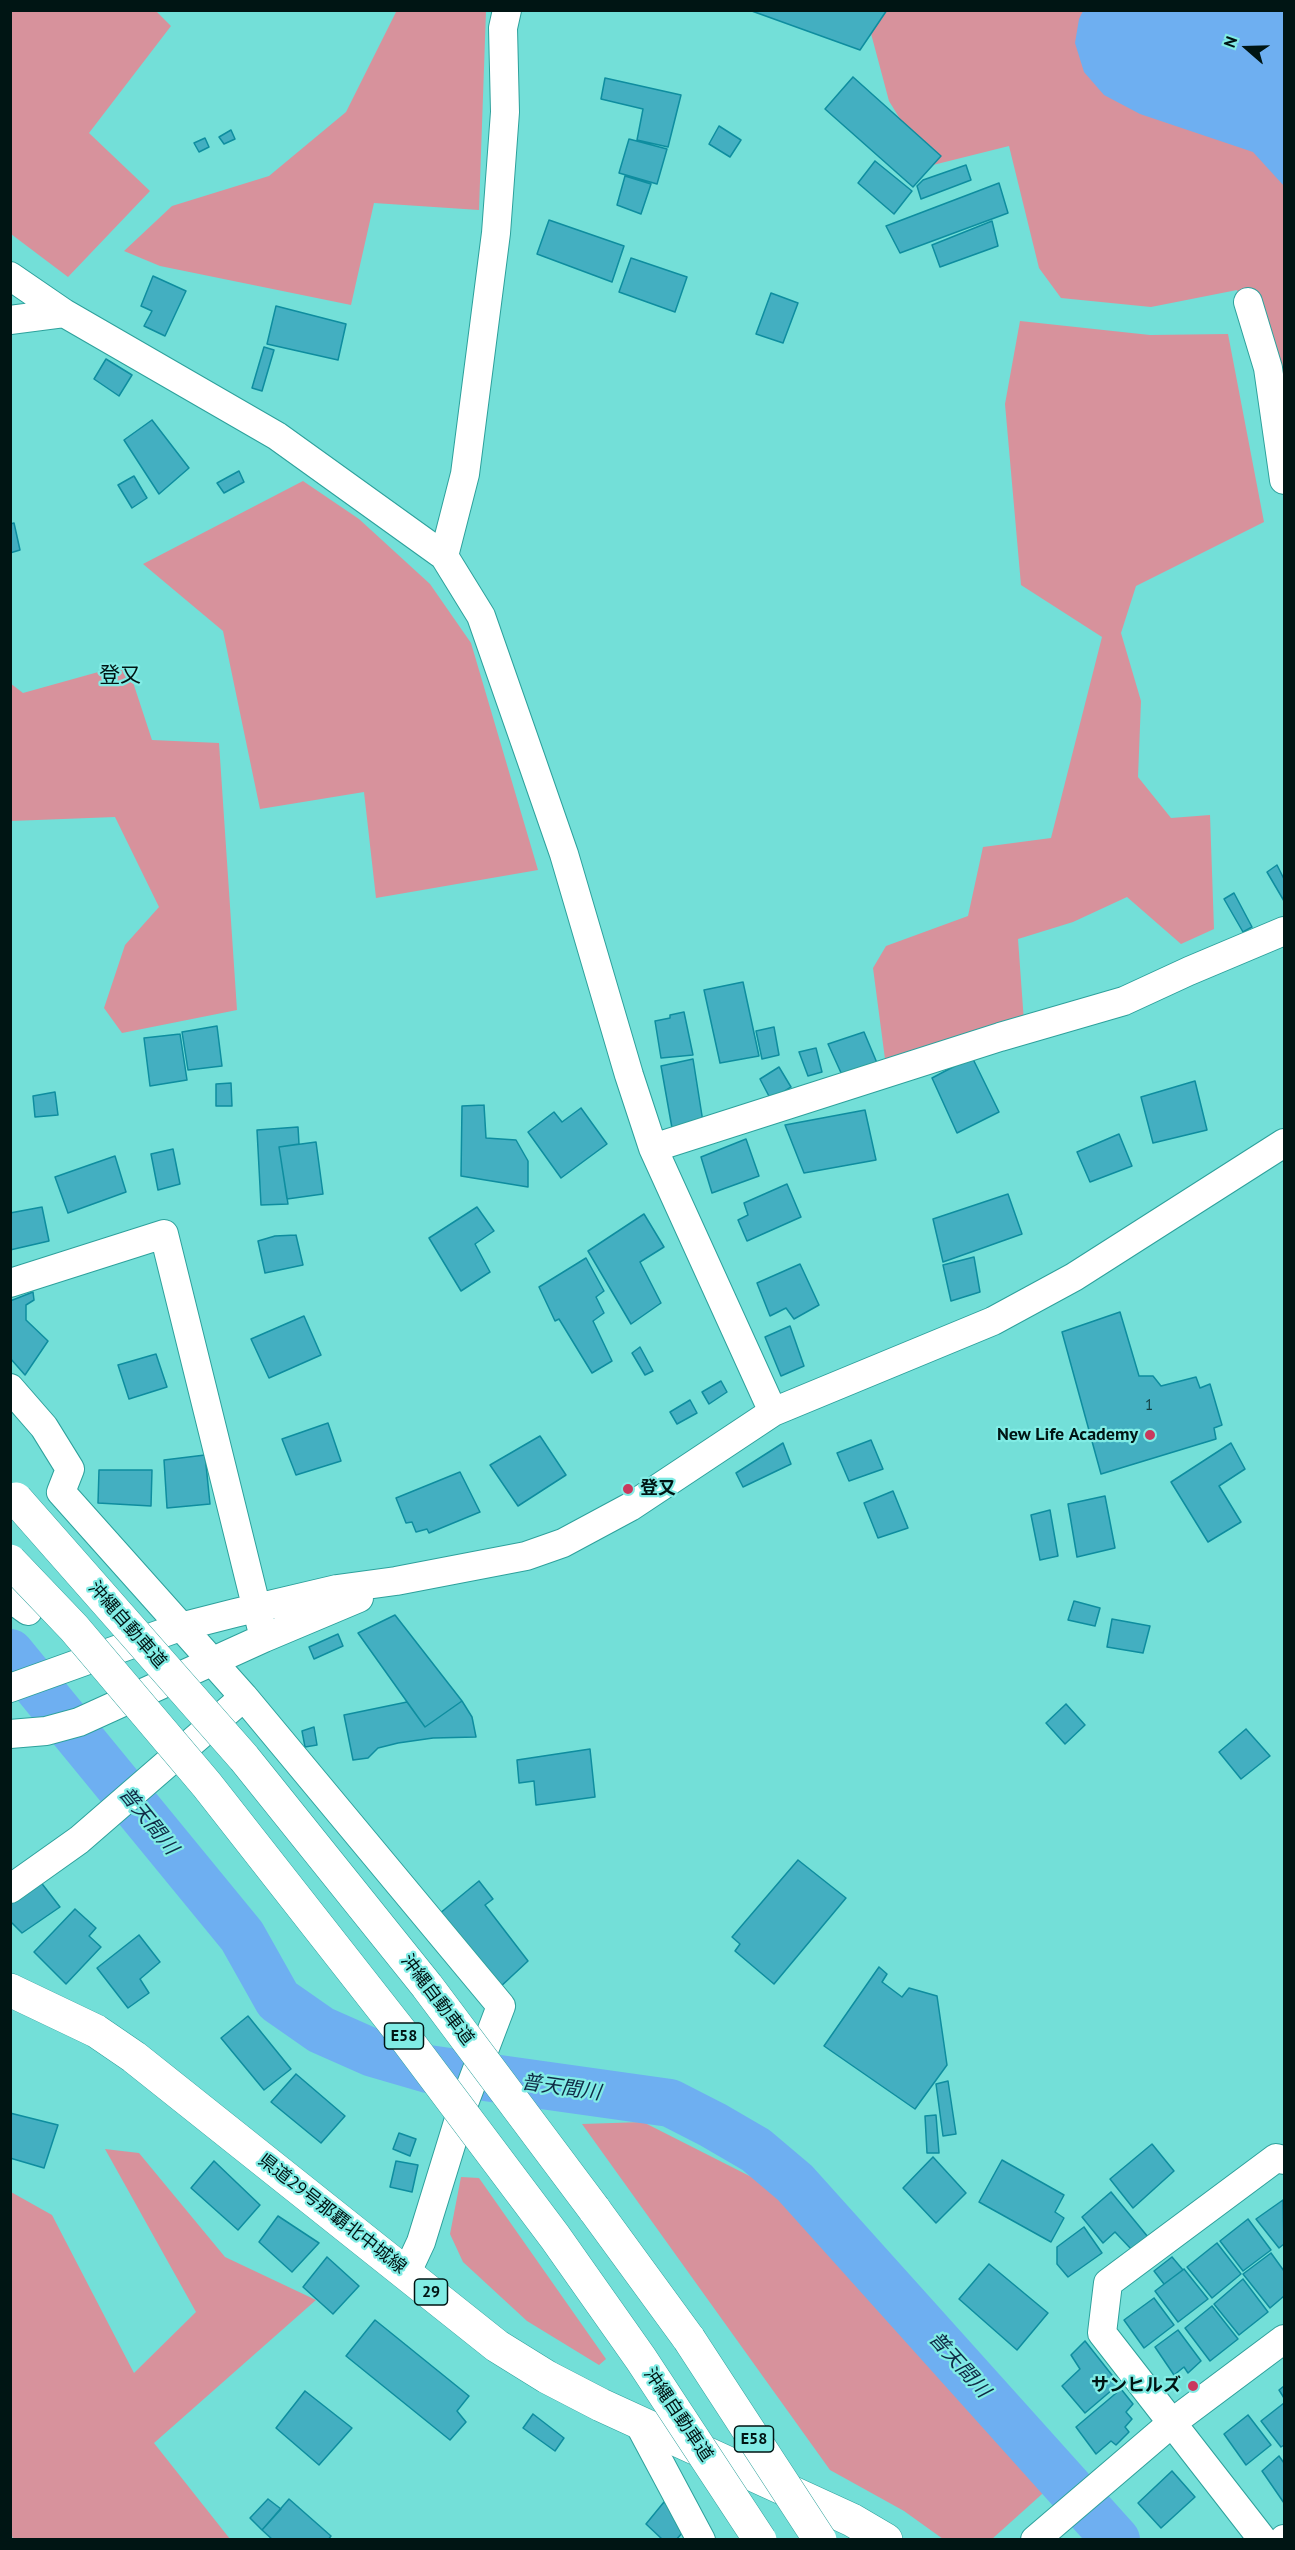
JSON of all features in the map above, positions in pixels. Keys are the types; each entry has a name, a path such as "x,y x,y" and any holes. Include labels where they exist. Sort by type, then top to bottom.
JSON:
{"main road":[{"name":"沖縄自動車道","path":"13,1496 252,1767 427,1986 689,2339 820,2540"},
{"name":"沖縄自動車道","path":"10,1561 74,1628 207,1785 404,2036 562,2246 641,2359 760,2540"},
{"name":"県道29号那覇北中城線","path":"10,1990 96,2031 134,2056 497,2346 547,2377 638,2422 852,2520 886,2540"}],"street":[{"path":"444,556 465,474 496,233 505,112 503,28 507,10"},
{"path":"10,276 64,313 277,436 444,556 480,616 531,759 564,854 629,1075 653,1148 773,1412"},
{"path":"1248,302 1268,368 1284,480"},
{"path":"10,320 64,313"},
{"path":"653,1148 1000,1037 1124,1001 1284,931"},
{"path":"10,1688 180,1627 337,1589 396,1581 526,1556 563,1543 630,1507 773,1412 993,1321 1074,1276 1284,1143"},
{"path":"10,1283 164,1234 264,1638"},
{"path":"10,1388 44,1427 70,1468 61,1492 244,1697 501,2006 463,2106 421,2242 407,2272"},
{"path":"10,1734 46,1731 79,1722 396,1581"},
{"path":"10,1889 79,1840 244,1697"},
{"path":"1263,2540 1102,2333 1108,2283 1276,2158 1284,2160"},
{"path":"1035,2540 1173,2422 1284,2339"},
{"path":"638,2422 701,2540"}],"shaded area":[{"path":"397,10 486,11 479,210 374,203 351,305 160,266 124,251 172,206 269,176 346,112"},
{"path":"10,11 156,11 171,26 89,133 150,191 68,277 11,234"},
{"path":"865,11 1284,11 1284,485 1237,290 1151,307 1061,298 1039,268 1009,146 929,166 889,101"},
{"path":"1020,321 1150,335 1228,334 1264,522 1136,586 1121,633 1141,701 1138,777 1171,818 1210,815 1214,929 1181,944 1127,897 1073,922 1018,939 1024,1022 885,1059 873,968 886,946 968,916 983,847 1051,838 1102,637 1021,585 1005,404"},
{"path":"303,481 359,519 430,584 471,643 538,870 376,898 364,792 260,809 223,631 143,564"},
{"path":"127,664 152,740 219,743 237,1010 122,1033 104,1008 125,945 159,907 115,817 11,821 10,683 23,693"},
{"path":"643,2122 789,2196 1051,2486 992,2539 943,2539 904,2511 830,2470 582,2124"},
{"path":"105,2149 139,2153 225,2257 316,2300 154,2443 230,2539 13,2539 10,2529 11,2192 52,2215 134,2373 196,2312"},
{"path":"461,2177 479,2178 606,2359 599,2365 527,2321 463,2262 450,2234"}],"water":[{"path":"1083,11 1284,11 1284,186 1253,152 1140,114 1104,95 1084,72 1075,43 1079,19"}],"building":[{"path":"749,10 887,10 860,50"},
{"path":"853,77 941,156 913,187 825,109"},
{"path":"605,78 681,95 668,147 637,140 643,109 601,99"},
{"path":"719,126 741,140 730,157 709,144"},
{"path":"231,130 235,139 224,144 219,137"},
{"path":"205,138 209,147 199,152 194,143"},
{"path":"629,139 667,149 657,184 619,173"},
{"path":"875,161 912,191 894,214 858,183"},
{"path":"966,165 971,180 921,199 917,186 923,180"},
{"path":"625,176 651,184 641,214 617,205"},
{"path":"999,183 1008,213 900,253 886,226"},
{"path":"549,220 624,246 612,282 537,254"},
{"path":"992,221 998,246 940,267 932,245"},
{"path":"631,258 687,277 675,312 619,292"},
{"path":"153,276 186,291 165,336 144,326 152,311 141,306"},
{"path":"771,293 798,303 783,343 756,334"},
{"path":"276,306 346,324 338,360 267,344"},
{"path":"264,347 274,350 262,391 252,388"},
{"path":"106,359 132,375 119,396 94,379"},
{"path":"152,420 189,468 159,494 124,440"},
{"path":"239,471 244,482 224,493 217,483"},
{"path":"134,476 147,498 132,508 118,485"},
{"path":"14,523 20,550 10,553 10,524"},
{"path":"1277,865 1284,879 1284,901 1267,872"},
{"path":"1234,893 1252,927 1243,932 1224,899"},
{"path":"743,982 759,1056 720,1063 704,990"},
{"path":"684,1012 693,1055 661,1058 655,1021"},
{"path":"217,1026 222,1066 188,1070 182,1032"},
{"path":"774,1027 779,1055 762,1059 756,1031"},
{"path":"864,1032 877,1063 842,1075 828,1044"},
{"path":"180,1034 187,1080 150,1086 144,1038"},
{"path":"816,1048 822,1072 808,1076 799,1052"},
{"path":"972,1057 999,1112 957,1133 932,1078"},
{"path":"693,1059 703,1122 672,1128 661,1066"},
{"path":"779,1067 791,1087 771,1100 760,1079"},
{"path":"1195,1081 1207,1130 1153,1143 1141,1097"},
{"path":"231,1083 232,1106 216,1106 216,1084"},
{"path":"55,1092 58,1115 35,1117 33,1096"},
{"path":"484,1105 486,1138 516,1140 528,1161 528,1187 461,1176 462,1106"},
{"path":"581,1108 607,1144 561,1178 528,1132 554,1112 562,1122"},
{"path":"865,1110 876,1160 804,1173 785,1125"},
{"path":"298,1127 299,1144 279,1147 288,1204 261,1205 257,1130"},
{"path":"1119,1134 1132,1166 1090,1182 1077,1152"},
{"path":"746,1139 759,1176 712,1193 701,1157"},
{"path":"316,1142 323,1194 287,1199 279,1147"},
{"path":"173,1149 180,1184 158,1190 151,1154"},
{"path":"115,1156 126,1192 68,1213 55,1177"},
{"path":"787,1184 801,1217 747,1241 738,1220 748,1215 744,1203"},
{"path":"1008,1194 1022,1234 943,1262 933,1219"},
{"path":"42,1207 49,1241 10,1250 10,1213"},
{"path":"477,1207 494,1231 475,1244 490,1272 461,1291 429,1238"},
{"path":"644,1214 664,1247 640,1262 661,1303 631,1324 588,1251"},
{"path":"296,1235 303,1265 265,1273 258,1241 275,1236"},
{"path":"974,1257 980,1292 951,1301 943,1265"},
{"path":"586,1258 604,1291 596,1297 604,1313 593,1321 612,1361 592,1373 559,1319 555,1321 539,1287"},
{"path":"800,1264 819,1305 794,1319 786,1308 770,1316 757,1283"},
{"path":"33,1292 34,1300 26,1305 26,1320 48,1341 25,1375 10,1358 10,1301"},
{"path":"1120,1312 1139,1376 1153,1376 1161,1386 1196,1377 1200,1388 1210,1384 1222,1425 1214,1428 1216,1439 1101,1474 1062,1332"},
{"path":"304,1316 321,1355 269,1378 251,1339"},
{"path":"790,1326 804,1366 781,1376 765,1337"},
{"path":"640,1347 653,1371 645,1375 632,1353"},
{"path":"156,1354 167,1387 129,1399 118,1365"},
{"path":"721,1381 727,1392 709,1404 702,1392"},
{"path":"690,1400 697,1413 677,1424 670,1412"},
{"path":"328,1423 341,1461 296,1475 282,1439"},
{"path":"540,1436 566,1475 518,1506 490,1465"},
{"path":"871,1440 883,1469 849,1481 837,1453"},
{"path":"783,1443 791,1464 743,1487 736,1473"},
{"path":"1231,1443 1245,1469 1219,1486 1241,1522 1208,1542 1171,1482"},
{"path":"205,1455 210,1504 167,1508 164,1460"},
{"path":"99,1470 152,1470 151,1506 98,1503"},
{"path":"460,1472 480,1512 429,1533 427,1529 416,1532 412,1522 406,1523 396,1498"},
{"path":"893,1491 908,1528 878,1538 864,1503"},
{"path":"1105,1496 1115,1548 1077,1557 1068,1504"},
{"path":"1050,1510 1058,1556 1040,1560 1031,1515"},
{"path":"1074,1601 1100,1608 1095,1626 1068,1620"},
{"path":"395,1615 462,1701 425,1727 358,1633"},
{"path":"1112,1619 1150,1626 1143,1653 1107,1647"},
{"path":"338,1634 343,1646 314,1659 309,1647"},
{"path":"462,1701 472,1717 476,1737 433,1738 398,1743 378,1748 368,1758 353,1760 344,1715 407,1702 425,1727"},
{"path":"1066,1704 1085,1725 1065,1744 1046,1723"},
{"path":"314,1727 317,1745 305,1747 302,1731"},
{"path":"1246,1729 1270,1756 1241,1779 1219,1752"},
{"path":"590,1749 595,1797 536,1805 534,1781 519,1783 517,1760"},
{"path":"798,1860 846,1898 774,1984 735,1951 740,1944 732,1937"},
{"path":"36,1876 60,1907 22,1933 12,1923 10,1924 10,1895"},
{"path":"479,1881 493,1899 485,1905 528,1961 498,1989 439,1914"},
{"path":"75,1909 96,1928 89,1936 101,1947 66,1984 34,1952"},
{"path":"139,1935 160,1962 140,1979 149,1993 128,2008 97,1968"},
{"path":"879,1967 887,1974 882,1982 902,1997 909,1988 937,1996 947,2065 915,2109 824,2046"},
{"path":"248,2016 291,2069 264,2090 221,2038"},
{"path":"296,2074 345,2116 321,2143 271,2102"},
{"path":"948,2081 956,2134 943,2136 936,2084"},
{"path":"10,2113 58,2125 44,2168 10,2158"},
{"path":"936,2115 939,2153 927,2153 925,2116"},
{"path":"399,2133 416,2139 410,2156 393,2149"},
{"path":"1152,2144 1174,2171 1133,2208 1110,2179"},
{"path":"933,2157 966,2193 936,2223 903,2188"},
{"path":"1002,2160 1064,2195 1055,2212 1064,2218 1051,2242 979,2202"},
{"path":"214,2161 260,2205 238,2230 191,2188"},
{"path":"396,2161 418,2165 412,2192 390,2187"},
{"path":"1111,2192 1148,2237 1132,2250 1115,2232 1103,2243 1082,2217"},
{"path":"1283,2200 1284,2244 1279,2248 1256,2219"},
{"path":"278,2216 319,2243 292,2272 259,2242"},
{"path":"1248,2219 1271,2250 1243,2271 1220,2241"},
{"path":"1084,2227 1102,2253 1068,2277 1057,2264 1057,2247"},
{"path":"1217,2243 1241,2274 1212,2298 1187,2267"},
{"path":"1271,2253 1284,2271 1284,2296 1270,2308 1243,2274"},
{"path":"327,2257 359,2286 333,2314 303,2287"},
{"path":"1172,2257 1183,2270 1164,2284 1154,2271"},
{"path":"989,2264 1048,2313 1017,2350 959,2299"},
{"path":"1184,2269 1208,2299 1178,2322 1155,2291"},
{"path":"1243,2279 1268,2312 1239,2335 1214,2304"},
{"path":"1154,2298 1174,2325 1144,2348 1124,2320"},
{"path":"1212,2306 1238,2339 1210,2361 1185,2328"},
{"path":"375,2320 469,2396 457,2411 466,2422 450,2440 346,2356"},
{"path":"1178,2330 1201,2361 1188,2373 1184,2367 1174,2375 1155,2347"},
{"path":"1085,2341 1119,2384 1085,2413 1062,2386 1080,2369 1071,2355"},
{"path":"1284,2386 1284,2398 1279,2390"},
{"path":"1121,2389 1133,2404 1126,2412 1132,2419 1125,2427 1129,2432 1116,2445 1111,2441 1096,2454 1076,2427"},
{"path":"305,2391 352,2428 319,2465 276,2428"},
{"path":"1284,2403 1284,2445 1281,2447 1261,2421"},
{"path":"533,2414 564,2438 555,2451 523,2428"},
{"path":"1248,2415 1271,2445 1246,2465 1224,2434"},
{"path":"1279,2456 1284,2463 1284,2503 1262,2471"},
{"path":"1172,2471 1195,2497 1161,2528 1138,2503"},
{"path":"268,2499 281,2509 262,2530 250,2518"},
{"path":"289,2499 331,2536 328,2540 273,2540 262,2530"},
{"path":"664,2502 689,2525 676,2540 663,2540 646,2524"}],"waterway":[{"name":"普天間川","path":"10,1653 242,1936 278,2000 321,2030 373,2053 428,2069 670,2103 756,2150 795,2183 1116,2540"}],"place":[{"name":"New Life Academy","path":"1150,1435"},
{"name":"登又","path":"628,1489"},
{"name":"サンヒルズ","path":"1193,2386"}],"district":[{"name":"登又","path":"120,676"}]}
